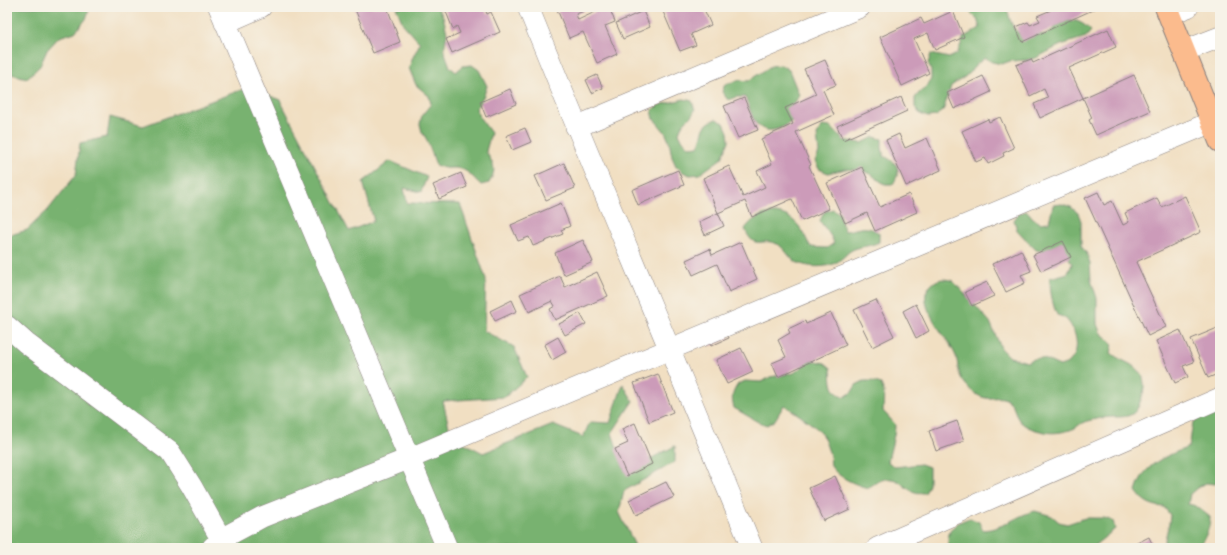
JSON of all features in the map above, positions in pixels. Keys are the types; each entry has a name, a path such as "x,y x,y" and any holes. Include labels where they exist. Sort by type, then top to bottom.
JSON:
{"main road":[{"path":"1174,10 1184,51 1220,141"}],"street":[{"path":"261,7 222,15 408,459 447,548"},
{"path":"528,7 576,127 670,348 752,548"},
{"path":"576,127 860,7"},
{"path":"1184,51 1220,37"},
{"path":"7,326 26,343 170,452 192,487 216,543 262,517 408,459 1212,122"},
{"path":"876,548 1220,398"}],"green space":[{"path":"7,7 90,7 86,19 75,32 59,37 47,50 40,66 27,78 7,73"},
{"path":"396,7 437,7 443,16 447,33 444,50 450,67 456,72 463,66 472,65 479,70 487,86 476,109 480,118 491,133 486,151 494,170 489,183 481,185 464,170 458,168 444,168 436,165 420,124 422,115 431,104 429,96 416,85 409,68 420,43 403,24"},
{"path":"970,7 1008,7 1007,9 1012,26 1018,33 1027,36 1046,34 1062,22 1071,20 1080,22 1091,31 1086,37 1061,45 1036,58 1010,61 1002,64 992,62 985,58 966,76 951,86 943,111 936,116 928,117 920,114 915,107 915,98 927,87 931,79 931,71 928,63 931,54 949,58 957,54 964,37 980,28 977,19 970,12"},
{"path":"781,65 789,70 799,95 791,110 795,118 787,125 776,130 765,130 756,123 745,97 736,97 728,100 722,92 725,84 740,80 748,81 771,66"},
{"path":"249,87 280,100 349,231 374,221 363,182 390,161 427,177 421,192 404,188 407,203 460,204 486,279 484,331 514,347 527,377 505,397 443,401 451,436 483,453 553,425 583,437 590,422 610,423 623,384 633,401 612,433 625,472 675,446 675,462 624,491 619,512 636,548 7,548 7,236 27,230 48,210 76,175 80,143 107,137 110,117 143,126"},
{"path":"684,99 692,101 695,110 684,123 679,133 683,141 690,147 698,146 703,130 707,124 716,119 724,123 728,132 729,141 722,158 700,174 690,175 683,172 676,166 672,157 669,141 665,132 654,119 652,110 659,105"},
{"path":"822,126 831,127 843,140 862,143 874,137 882,139 884,156 893,161 898,171 893,184 885,184 871,174 863,171 846,169 828,173 819,169 815,161 819,153 817,135"},
{"path":"1062,204 1071,207 1078,213 1081,221 1081,246 1087,254 1090,263 1091,280 1097,298 1097,324 1100,332 1113,344 1111,353 1138,369 1143,379 1144,387 1143,394 1137,408 1134,413 1130,415 1092,420 1082,423 1068,431 1052,433 1036,430 1020,422 1012,404 1006,399 983,397 976,394 965,384 958,370 956,356 928,310 926,292 936,281 947,279 953,281 990,322 1001,348 1010,357 1027,362 1040,358 1060,366 1068,363 1075,352 1075,334 1070,323 1065,318 1057,315 1050,288 1050,278 1068,273 1072,264 1068,256 1036,250 1017,230 1014,220 1019,213 1027,211 1040,223 1049,222 1053,205"},
{"path":"833,209 840,214 841,222 845,231 863,228 874,230 879,233 879,242 852,250 835,263 818,267 796,262 778,244 770,242 755,242 748,236 745,229 750,223 763,215 778,213 792,219 798,225 811,247 827,248 834,243 830,234 820,221 824,212"},
{"path":"816,361 825,363 831,368 834,389 840,395 845,397 852,392 856,385 864,381 872,381 881,384 884,392 883,411 895,424 888,462 895,467 921,464 929,467 929,485 925,493 911,491 893,479 885,479 868,488 853,483 842,477 831,466 828,450 821,433 809,422 784,405 775,420 767,425 758,422 734,408 734,390 738,384 745,381 762,382 770,377 794,373 808,362"},
{"path":"1214,413 1220,414 1220,481 1215,484 1206,483 1197,488 1190,494 1188,504 1196,506 1210,517 1206,536 1200,544 1192,548 1163,548 1170,515 1164,507 1155,506 1145,501 1136,491 1144,474 1156,462 1189,447 1193,424 1199,417"},
{"path":"1035,511 1052,516 1059,522 1067,524 1085,518 1104,518 1113,521 1115,529 1095,545 1094,548 949,548 948,537 952,528 959,522 970,518 979,522 983,530 990,529 1004,525"}],"building":[{"path":"354,7 387,7 400,42 373,53"},
{"path":"444,7 484,7 487,14 491,12 500,32 452,53 446,39 460,33 457,26 453,29"},
{"path":"556,7 582,7 584,11 576,14 578,20 595,12 593,8 595,7 609,7 615,22 605,26 617,54 597,63 583,32 569,38"},
{"path":"661,7 703,7 711,25 691,34 696,45 680,51"},
{"path":"1050,7 1099,7 1022,42 1016,27 1028,22 1030,25 1040,21 1037,16 1051,10"},
{"path":"643,11 650,27 623,39 616,23"},
{"path":"953,11 964,37 935,50 928,33 914,39 929,73 902,86 880,37 921,18 924,24"},
{"path":"1108,29 1116,47 1069,68 1083,98 1040,118 1034,104 1048,98 1044,89 1030,96 1016,65 1031,59 1033,63"},
{"path":"825,60 836,85 823,90 834,115 796,132 811,165 809,166 829,209 802,221 792,199 752,217 745,201 718,213 703,178 729,166 743,197 765,187 757,171 772,164 761,139 793,124 785,108 816,94 804,69"},
{"path":"597,75 603,88 592,93 586,80"},
{"path":"1134,75 1150,111 1096,135 1089,120 1092,118 1083,98"},
{"path":"983,76 991,92 954,109 947,93"},
{"path":"510,89 516,104 486,117 480,102"},
{"path":"901,97 907,111 843,140 837,126"},
{"path":"744,98 758,130 738,138 724,106"},
{"path":"1000,117 1014,148 1003,153 1004,156 988,164 985,158 976,162 962,131 988,119 989,122"},
{"path":"525,128 531,142 512,150 506,136"},
{"path":"899,134 905,148 927,138 941,170 906,186 886,140"},
{"path":"564,163 575,188 546,200 535,176"},
{"path":"862,167 880,207 909,194 917,212 875,231 867,213 845,223 827,183"},
{"path":"678,170 684,185 638,205 632,190"},
{"path":"461,173 467,187 439,199 433,185"},
{"path":"1098,192 1104,205 1112,201 1123,225 1129,222 1125,213 1157,198 1162,207 1185,196 1201,232 1136,262 1166,327 1148,336 1085,198"},
{"path":"561,203 570,226 561,230 563,234 533,246 529,237 518,241 511,225"},
{"path":"718,213 724,226 705,235 699,222"},
{"path":"583,240 593,262 564,275 555,253"},
{"path":"1063,241 1071,257 1041,271 1033,255"},
{"path":"741,242 757,279 729,292 717,264 693,275 686,260 710,249 712,255"},
{"path":"1021,250 1031,271 1021,275 1025,283 1006,292 992,264"},
{"path":"597,272 608,296 555,320 550,309 555,306 552,301 529,312 520,294 560,276 565,287"},
{"path":"987,282 994,296 972,306 965,292"},
{"path":"512,300 517,311 495,321 490,311"},
{"path":"876,300 894,336 872,347 854,310"},
{"path":"916,304 929,331 916,338 903,311"},
{"path":"580,313 586,324 565,335 559,324"},
{"path":"831,313 846,345 778,377 772,363 786,357 778,340 790,333 788,329 805,321 806,324"},
{"path":"1220,327 1220,373 1208,378 1191,339"},
{"path":"726,329 729,338 711,346 707,337"},
{"path":"1180,330 1194,362 1183,366 1188,377 1175,383 1156,341"},
{"path":"558,337 566,352 552,360 544,345"},
{"path":"741,348 753,372 727,384 716,360"},
{"path":"658,374 673,412 649,422 634,383"},
{"path":"957,421 964,441 936,451 929,431"},
{"path":"635,423 652,464 627,476 615,449 628,443 622,429"},
{"path":"835,476 850,509 824,521 809,488"},
{"path":"666,482 674,497 636,515 629,500"},
{"path":"1149,537 1154,548 1127,548"}]}
